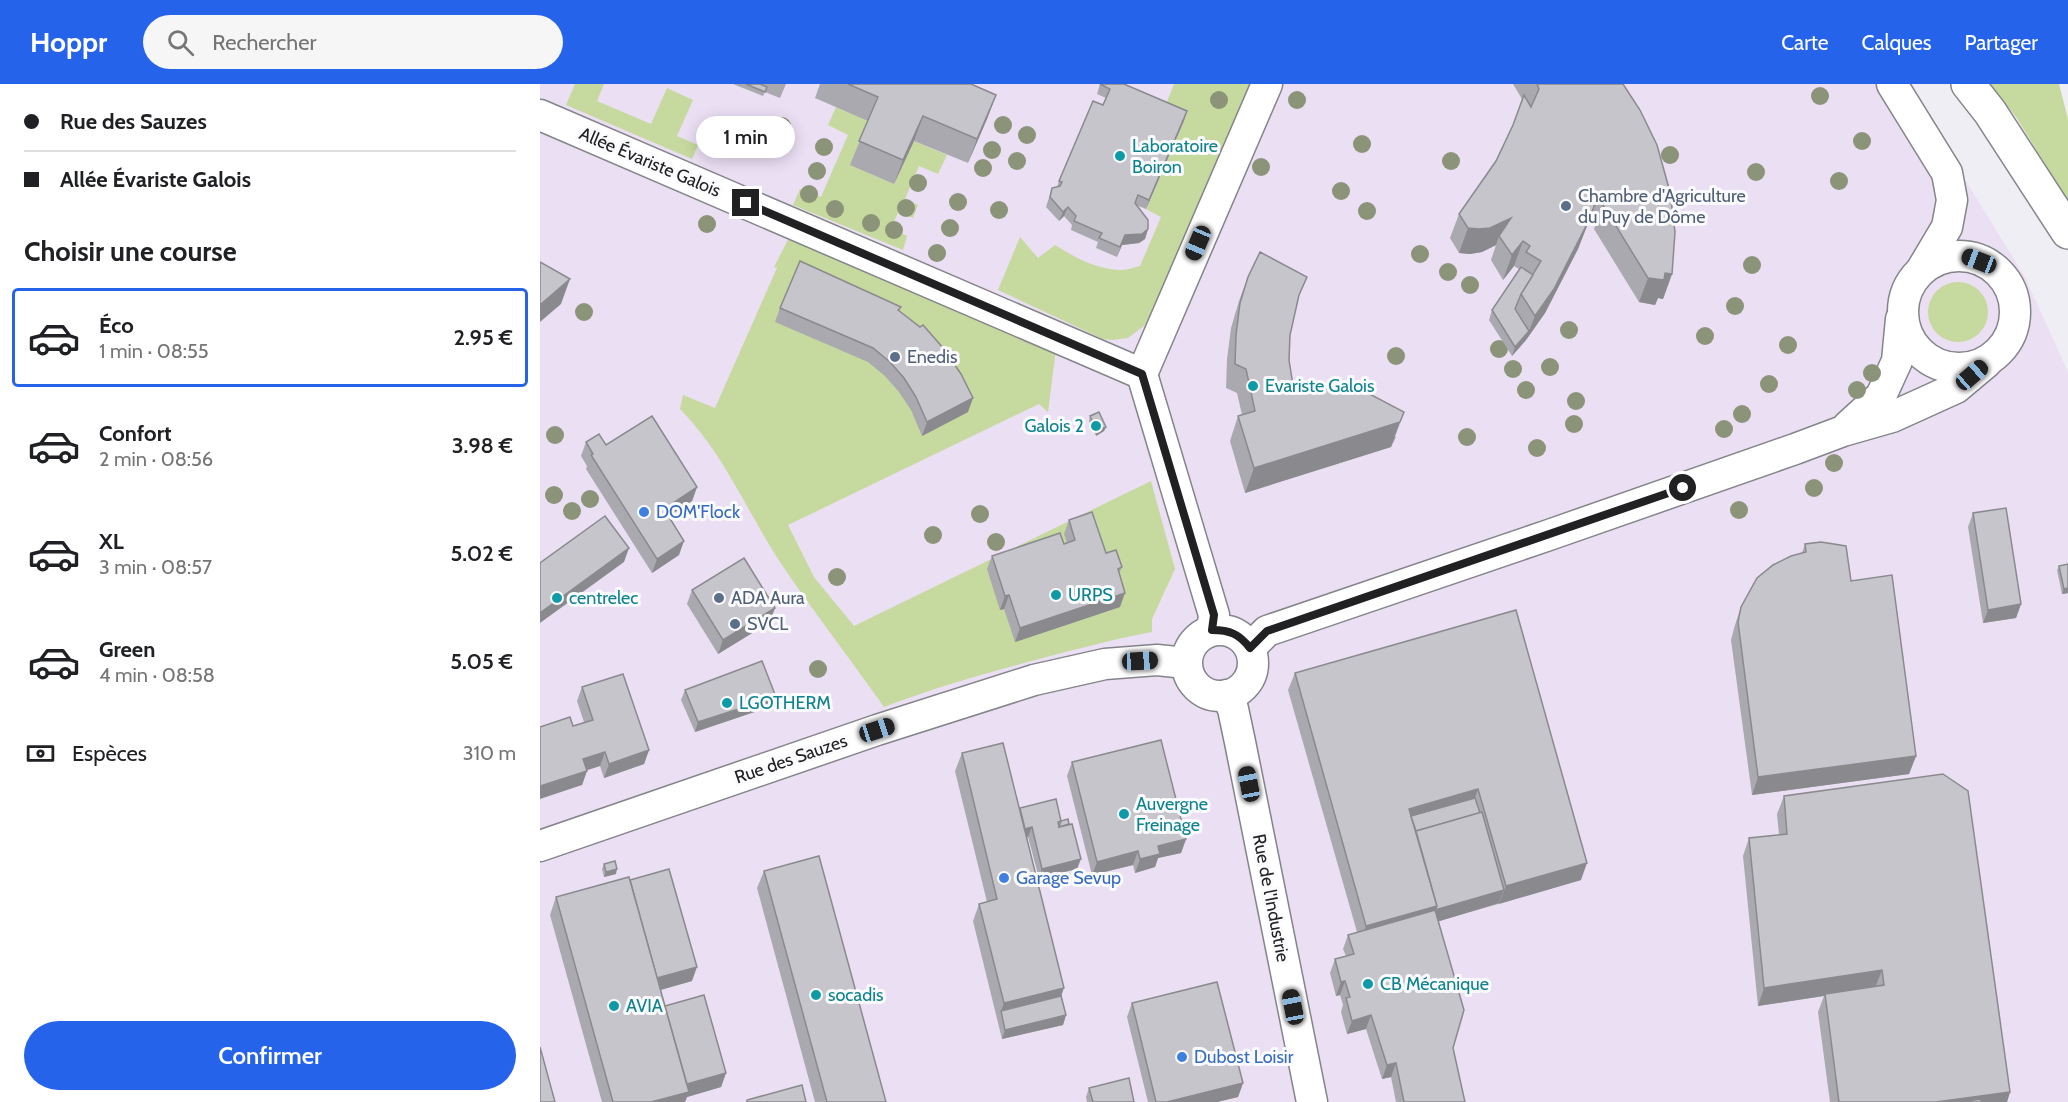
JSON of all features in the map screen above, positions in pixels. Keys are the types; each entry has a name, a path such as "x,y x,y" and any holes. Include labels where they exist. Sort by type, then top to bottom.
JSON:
{"highway":[{"path":"1968,84 1990,112 2068,232"}],"street":[{"path":"1212,630 1214,615 1142,374 1267,84"},
{"path":"1843,430 1881,396 1897,361 1907,288 1922,269 1947,227 1952,200 1947,173 1892,84"},
{"name":"Allée Évariste Galois","path":"540,115 1142,374"},
{"path":"1250,648 1267,631 1795,449 1843,430 1892,417 1956,388 2006,344 2014,326 2016,313 2012,293 2007,283 1990,265 1967,256 1943,258 1922,269"},
{"path":"1902,316 1911,342 1929,361 1956,369 1976,367 1987,362"},
{"path":"1212,630 1227,630 1241,637 1250,648 1253,663 1250,677 1240,689 1227,695 1212,695 1199,689 1190,677 1186,663 1190,648 1199,636 1212,630"},
{"name":"Rue des Sauzes","path":"540,846 877,730 1034,680 1105,664 1157,660 1186,663"},
{"name":"Rue de l'Industrie","path":"1227,695 1233,709 1240,742 1312,1102"}],"shaded area":[{"path":"540,84 1881,84 1966,181 2025,277 2068,372 2068,1102 540,1102"}],"green space":[{"path":"575,84 604,84 597,101 651,124 667,88 693,100 677,136 698,145 692,159 566,105"},
{"path":"1174,84 1253,84 1145,325 1128,338 1103,339 998,290 1020,237 1038,258 1055,245 1078,258 1104,268 1122,270 1140,266 1161,217 1146,209 1184,121 1163,112"},
{"path":"1990,84 2059,84 2068,119 2068,201 2016,117"},
{"path":"836,107 869,121 851,165 894,184 914,141 947,155 938,174 919,166 905,199 918,205 913,218 898,213 891,228 907,236 903,250 793,205 800,189 821,197 848,135 828,125"},
{"path":"790,236 1056,349 1048,412 1039,404 788,525 814,577 854,626 1151,481 1175,569 1152,619 1152,632 1096,644 1000,670 884,707 782,565 710,445 680,409 683,395 715,408 777,268 774,267"},
{"path":"1958,282 1979,291 1988,312 1979,333 1958,342 1937,333 1928,312 1937,291"}],"building":[{"path":"746,84 760,84 767,87 765,92"},
{"path":"848,84 971,84 996,95 977,139 923,116 903,160 859,141 878,97"},
{"name":"Laboratoire Boiron","path":"1100,84 1124,84 1187,111 1149,200 1138,195 1135,203 1148,220 1148,229 1142,234 1125,235 1120,247 1099,238 1102,233 1074,221 1076,216 1068,207 1063,212 1050,197 1052,188 1060,186 1062,182 1059,181 1093,101 1103,105 1110,89"},
{"name":"Chambre d'Agriculture du Puy de Dôme","path":"1537,84 1623,84 1640,110 1657,145 1670,192 1675,232 1672,274 1665,273 1664,280 1648,278 1603,205 1606,197 1599,194 1587,224 1554,289 1535,316 1521,294 1541,261 1526,252 1530,246 1523,241 1512,255 1499,236 1511,218 1490,228 1468,228 1459,214 1496,161 1524,95 1531,107 1539,89"},
{"name":"Evariste Galois","path":"1260,252 1307,277 1299,295 1290,335 1289,360 1293,385 1298,390 1308,386 1311,394 1347,382 1404,412 1400,422 1254,468 1238,416 1255,411 1246,369 1235,364 1240,303 1248,277"},
{"name":"Enedis","path":"800,261 901,307 898,310 920,327 923,325 944,349 961,374 973,398 927,422 916,397 904,378 873,348 780,308"},
{"path":"540,262 570,279 540,305"},
{"path":"1521,267 1533,275 1515,309 1529,331 1515,347 1492,310"},
{"path":"1099,412 1106,427 1097,431 1090,416"},
{"name":"DOM'Flock","path":"652,416 697,487 664,509 684,541 657,559 591,455 593,454 586,442 599,434 606,445"},
{"path":"2006,508 2021,604 1988,610 1973,513"},
{"name":"URPS","path":"1092,512 1106,553 1116,550 1122,567 1118,569 1125,593 1020,628 1009,595 1005,596 992,556 1060,533 1064,544 1075,540 1069,520"},
{"name":"centrelec","path":"605,516 629,548 540,613 540,563"},
{"path":"1821,542 1846,546 1851,581 1892,575 1916,756 1758,777 1738,622 1741,607 1757,578 1773,565 1806,552 1805,544"},
{"path":"744,558 775,608 723,640 692,590"},
{"path":"2068,564 2068,588 2064,589 2059,566"},
{"path":"1516,610 1587,863 1506,886 1478,789 1409,809 1437,906 1366,926 1295,673"},
{"name":"LGOTHERM","path":"762,661 776,697 698,722 685,690"},
{"path":"623,674 649,750 609,764 605,752 583,759 587,771 540,786 540,727 570,717 573,726 593,720 582,687"},
{"name":"Auvergne Freinage","path":"1161,740 1186,839 1158,846 1160,854 1140,859 1138,851 1097,862 1072,762"},
{"name":"Garage Sevup","path":"1003,743 1064,988 1004,1003 979,904 997,899 962,753"},
{"path":"1943,774 1968,791 2010,1092 1936,1102 1839,1102 1825,994 1884,985 1882,970 1764,988 1749,838 1787,834 1784,796"},
{"path":"1475,798 1480,813 1416,831 1411,816"},
{"path":"1056,799 1061,821 1058,822 1059,827 1072,824 1081,859 1042,869 1032,827 1025,829 1020,808"},
{"path":"1482,812 1504,890 1435,910 1437,906 1416,831"},
{"path":"1068,819 1069,824 1059,827 1061,821"},
{"name":"socadis","path":"819,856 886,1102 827,1102 764,871"},
{"path":"615,861 617,869 606,872 604,864"},
{"path":"669,869 697,967 657,978 630,880"},
{"name":"AVIA","path":"629,877 689,1092 651,1102 613,1102 556,897"},
{"path":"1435,910 1464,1010 1453,1048 1465,1102 1404,1102 1396,1063 1387,1065 1371,1015 1352,1021 1346,998 1350,997 1345,981 1341,982 1335,959 1354,954 1348,935"},
{"name":"Dubost Loisir","path":"1217,982 1243,1083 1167,1102 1156,1102 1132,1003"},
{"path":"704,995 726,1073 687,1084 665,1006"},
{"path":"1061,996 1066,1015 1005,1030 1001,1011"},
{"path":"540,1047 555,1102 540,1102"},
{"path":"1129,1078 1134,1102 1093,1102 1089,1088"},
{"path":"802,1085 806,1102 747,1102 747,1100"},
{"path":"1981,1099 1981,1102 1961,1102"}],"place":[{"name":"Laboratoire Boiron","path":"1120,156"},
{"name":"Chambre d'Agriculture du Puy de Dôme","path":"1566,206"},
{"name":"Enedis","path":"895,357"},
{"name":"Evariste Galois","path":"1253,386"},
{"name":"Galois 2","path":"1096,426"},
{"name":"DOM'Flock","path":"644,512"},
{"name":"URPS","path":"1056,595"},
{"name":"centrelec","path":"557,598"},
{"name":"ADA Aura","path":"719,598"},
{"name":"SVCL","path":"735,624"},
{"name":"LGOTHERM","path":"727,703"},
{"name":"Auvergne Freinage","path":"1124,814"},
{"name":"Garage Sevup","path":"1004,878"},
{"name":"CB Mécanique","path":"1368,984"},
{"name":"socadis","path":"816,995"},
{"name":"AVIA","path":"614,1006"},
{"name":"Dubost Loisir","path":"1182,1057"}],"route":[{"path":"746,203 1142,374 1199,560 1214,615 1212,630 1227,630 1241,637 1250,648 1267,631 1683,488"}]}
